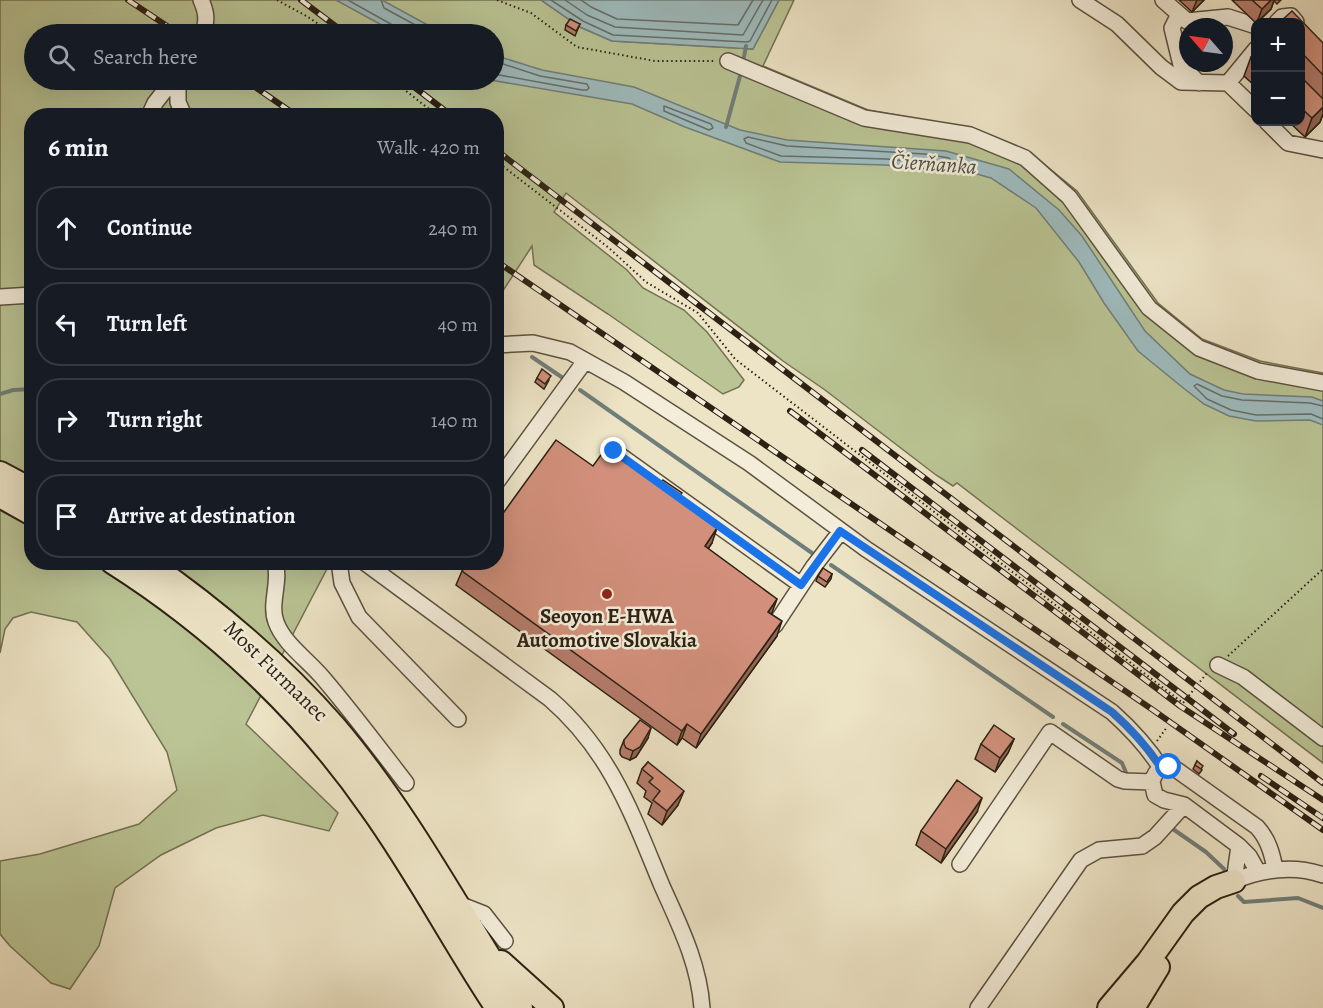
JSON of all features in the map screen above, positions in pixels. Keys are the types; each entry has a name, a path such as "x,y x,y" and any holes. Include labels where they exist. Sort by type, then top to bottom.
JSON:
{"highway":[{"path":"0,472 24,486"},
{"path":"0,496 24,510"},
{"name":"Most Furmanec","path":"123,570 197,623 243,662 320,741 345,771 383,825 494,1005"},
{"name":"Most Furmanec","path":"158,570 213,610 258,648 335,727 388,796 456,903 474,936"},
{"path":"1109,1008 1148,962 1183,913 1199,897 1216,887 1234,881"},
{"path":"1133,1008 1181,934 1214,898 1234,881"},
{"path":"474,936 520,1008"},
{"path":"474,936 552,1008"}],"street":[{"path":"201,0 206,10 206,24"},
{"path":"1080,0 1117,24 1161,67 1181,82 1228,83 1251,105"},
{"path":"1163,0 1187,21 1228,17 1251,24"},
{"path":"1179,14 1172,28 1181,65 1198,83"},
{"path":"1228,83 1251,55"},
{"path":"728,61 864,118 970,135 1024,159 1069,197 1149,308 1199,348 1258,371 1323,382"},
{"path":"153,108 165,90"},
{"path":"178,90 181,108"},
{"path":"1271,126 1288,143 1323,150"},
{"path":"0,297 24,296"},
{"path":"504,345 533,343 570,352 624,382 749,463 840,531 1112,712 1150,750 1161,768"},
{"path":"504,472 585,361"},
{"path":"614,451 801,585"},
{"path":"775,624 840,531"},
{"path":"277,570 274,613 279,629 290,644 322,677 406,783"},
{"path":"339,570 347,594 366,625 458,718"},
{"path":"375,570 550,699 573,719 589,739 610,770 626,802 677,920 698,976 702,1008"},
{"path":"1218,664 1243,677 1323,738"},
{"path":"960,864 1050,732 1125,782 1152,783"},
{"path":"1258,872 1250,856 1239,846 1184,805 1158,797 1153,791 1152,783 1155,774 1161,768 1174,768 1257,827 1268,843 1275,869"},
{"path":"978,1008 1081,860 1099,850 1142,846 1155,837 1184,805"},
{"path":"1239,846 1234,881 1258,872 1275,869 1300,870 1323,875"},
{"path":"456,903 484,914 505,941"}],"path":[{"path":"277,0 318,24"},
{"path":"497,0 531,13 578,47 655,62 728,61"},
{"path":"405,90 428,108"},
{"path":"504,166 609,248 646,282 698,313 735,359 1183,703 1203,677 1323,569"},
{"path":"1150,750 1167,727"}],"green space":[{"path":"0,0 541,0 580,27 612,41 753,49 779,0 794,0 763,66 868,110 975,129 1029,152 1077,191 1158,303 1202,339 1260,361 1323,373 1323,763 957,483 953,486 936,475 825,390 783,361 566,193 554,212 627,270 643,288 684,310 707,332 744,380 739,387 723,394 534,265 532,246 504,289 504,108 24,108 24,570 326,570 246,724 338,813 329,831 263,815 216,828 161,855 115,888 99,946 70,989 51,983 0,934 0,861 40,854 139,824 177,790 167,752 110,659 77,622 31,612 13,618 5,629 0,653"}],"water":[{"path":"336,0 382,0 426,24 380,24"},
{"path":"541,0 779,0 753,49 612,41 580,27"},
{"name":"Čierňanka","path":"504,58 542,70 634,87 740,130 787,140 946,151 1009,169 1059,210 1082,236 1145,331 1190,374 1224,390 1243,394 1312,397 1323,401 1323,425 1310,420 1256,421 1229,416 1204,404 1138,351 1104,303 1079,262 1036,208 991,178 959,169 780,162 685,127 632,104 504,82"}],"building":[{"path":"1252,0 1271,0 1262,9"},
{"path":"1292,11 1299,18 1284,18"},
{"path":"570,19 580,24 576,31 566,25"},
{"path":"1305,24 1323,43 1323,75 1305,56"},
{"path":"1305,81 1323,99 1323,107 1312,118 1305,112"},
{"path":"542,369 551,376 545,384 537,378"},
{"name":"Seoyon E-HWA Automotive Slovakia","path":"556,440 593,466 606,448 659,486 663,480 682,493 677,499 717,528 705,546 777,599 768,612 782,621 701,734 687,724 682,731 462,571 504,570 504,512"},
{"path":"823,568 832,574 827,582 818,576"},
{"path":"640,720 651,728 640,747 633,751 626,748 624,740"},
{"path":"994,725 1014,739 1000,758 981,744"},
{"path":"1197,761 1203,766 1201,769 1195,765"},
{"path":"648,762 684,791 667,811 653,800 660,791 649,782 653,778 642,769"},
{"path":"957,780 982,798 946,849 921,831"}],"waterway":[{"path":"744,57 746,46"},
{"path":"726,127 740,76"},
{"path":"532,357 563,378"},
{"path":"0,394 24,389"},
{"path":"580,390 812,553"},
{"path":"831,565 1053,717"},
{"path":"1063,724 1122,763 1127,775"},
{"path":"1170,827 1206,852 1224,869"},
{"path":"1238,896 1244,902 1298,898 1323,908"}],"railway":[{"path":"128,0 164,24"},
{"path":"301,0 333,24"},
{"path":"259,90 285,108"},
{"path":"418,90 442,108"},
{"path":"504,156 1323,783"},
{"path":"504,266 1153,710 1323,830"},
{"path":"790,411 1180,706 1323,800"},
{"path":"862,450 1234,734"},
{"path":"1261,776 1323,818"}],"place":[{"name":"Seoyon E-HWA Automotive Slovakia","path":"607,594"}],"route":[{"path":"614,451 801,585 840,531 1112,712 1150,750 1161,768 1169,767"}]}
